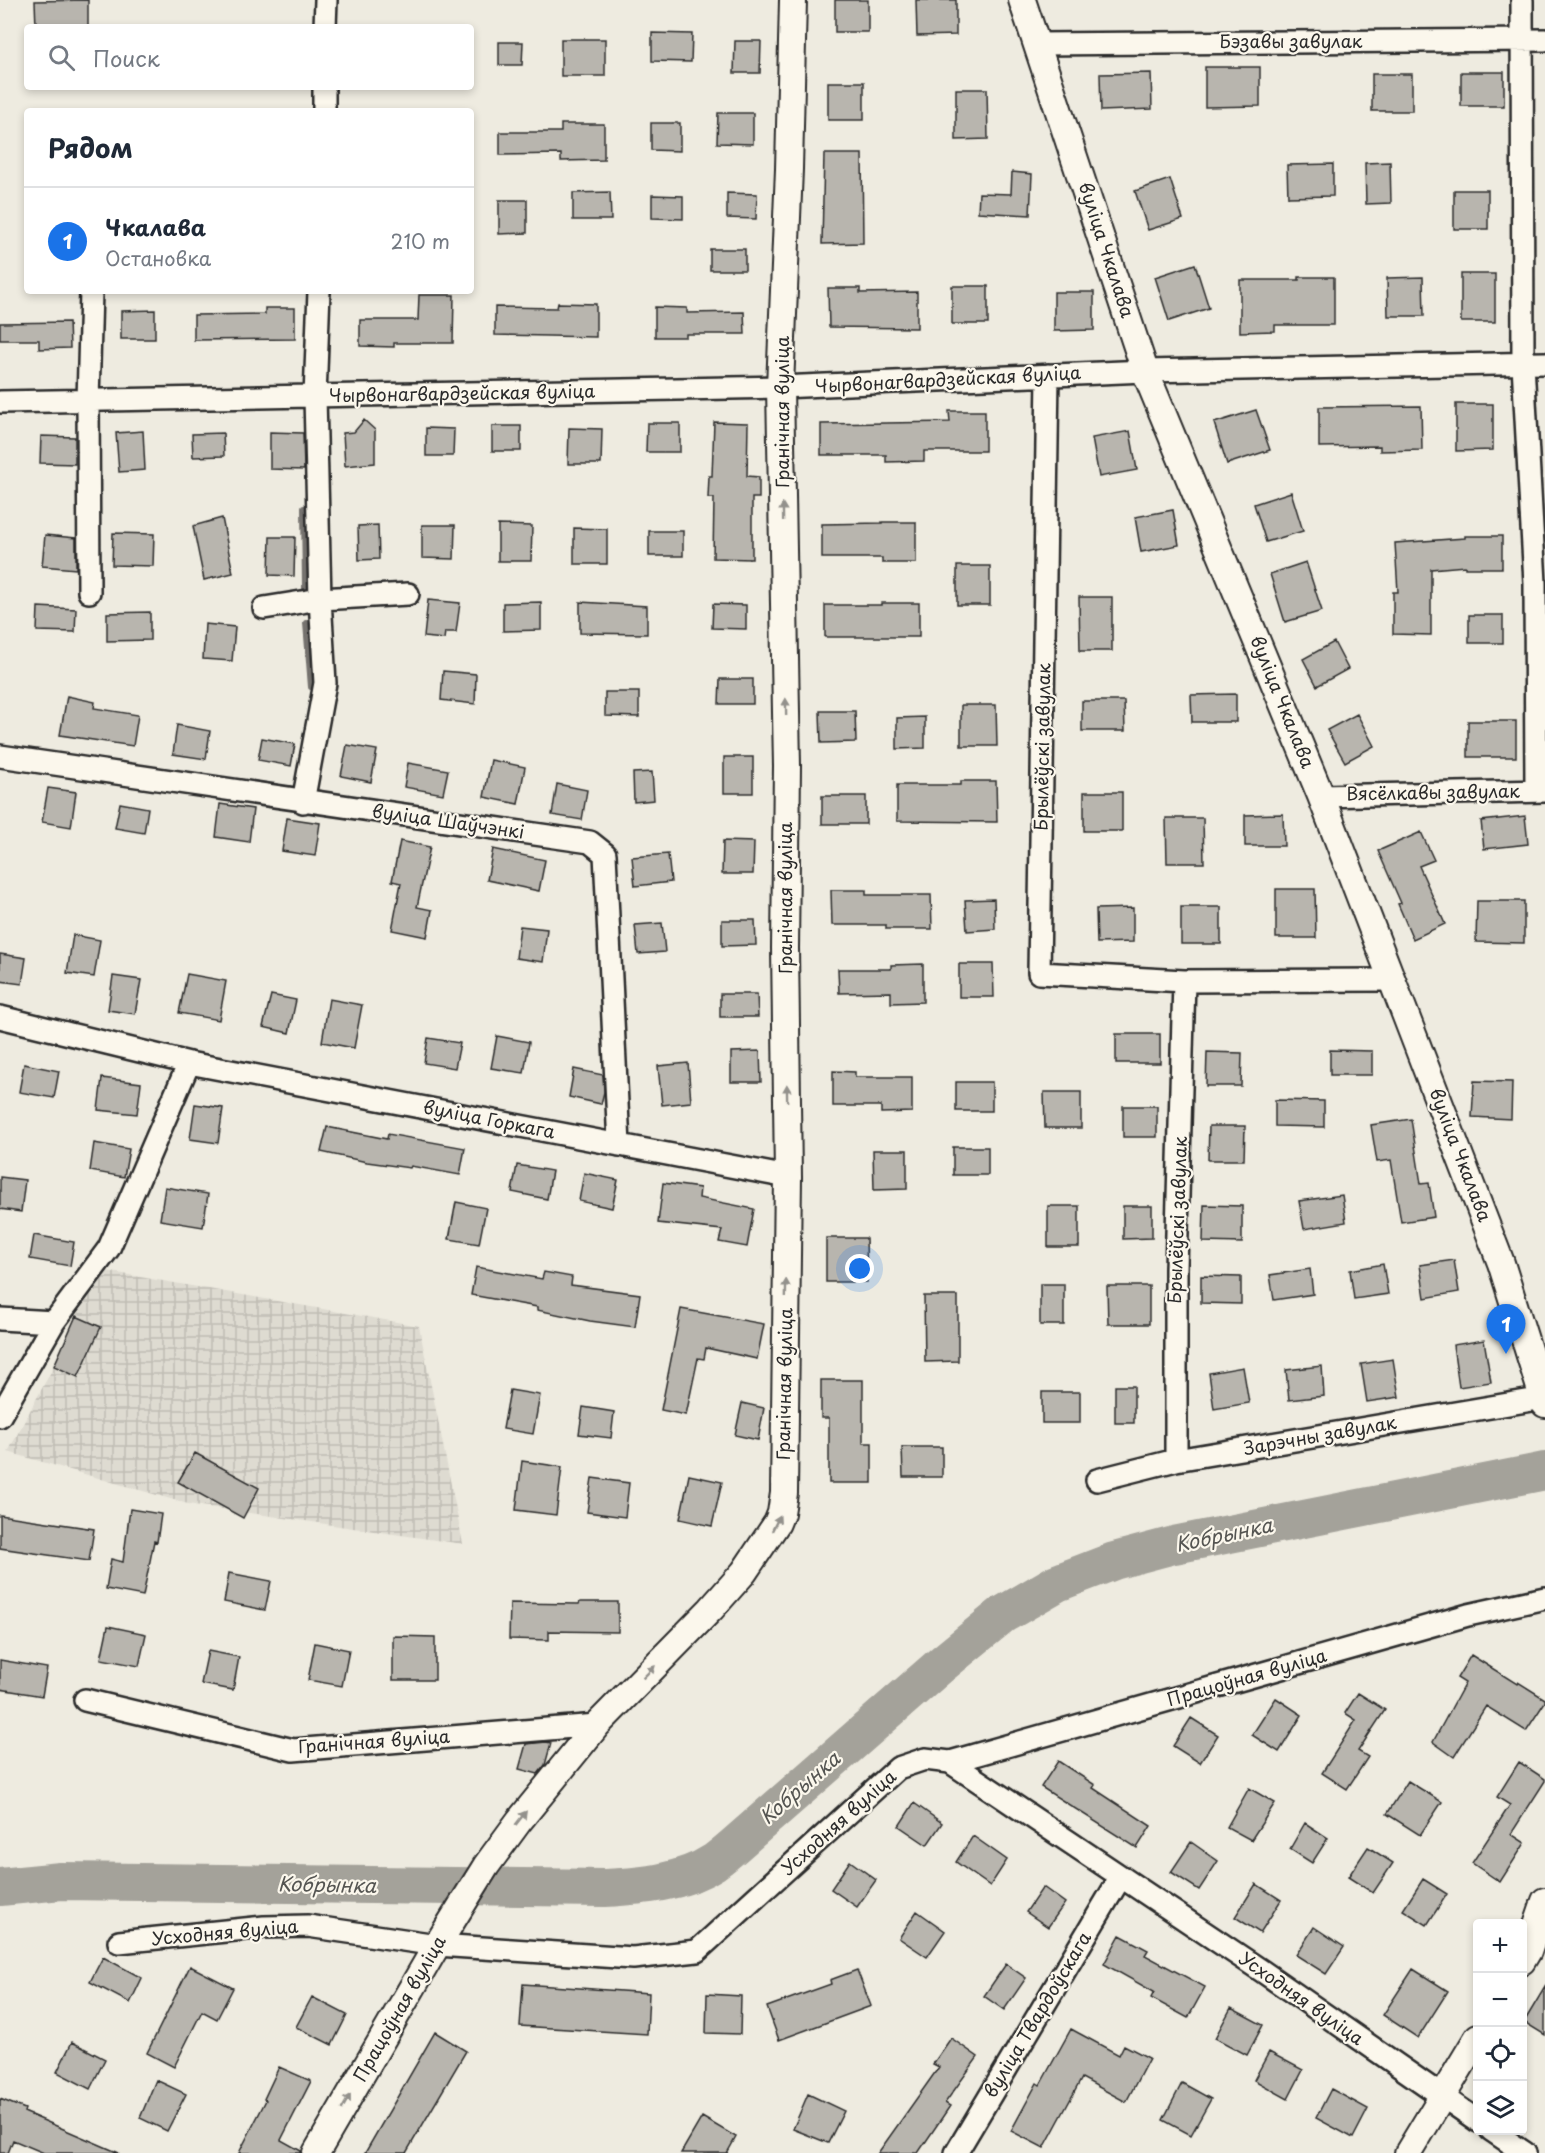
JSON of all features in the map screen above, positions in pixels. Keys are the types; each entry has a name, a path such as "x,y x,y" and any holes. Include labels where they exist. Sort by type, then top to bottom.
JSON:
{"main road":[{"name":"Гранічная вуліца","path":"486,1866 519,1821 597,1725 741,1576 769,1536 781,1512 784,1493 788,1177 785,948 787,766 780,387 793,0"},
{"name":"вуліца Чкалава","path":"1022,0 1145,371 1321,796 1502,1263 1544,1401"},
{"name":"Працоўная вуліца","path":"316,2153 437,1945 486,1866"},
{"path":"1527,1953 1545,1901"},
{"path":"1408,2153 1473,2045"}],"street":[{"path":"325,24 326,0"},
{"path":"1522,0 1523,364 1535,583 1540,791"},
{"name":"Бэзавы завулак","path":"1038,44 1545,40"},
{"path":"324,90 324,108"},
{"path":"89,592 87,401 92,294"},
{"path":"315,397 319,294"},
{"name":"Чырвонагвардзейская вуліца","path":"0,402 780,387 1145,371 1545,363"},
{"name":"Брылёўскі завулак","path":"1048,375 1039,973 1184,981 1392,980"},
{"name":"Чырвонагвардзейская вуліца","path":"303,802 325,683 320,599 315,397"},
{"path":"264,608 320,599 408,594"},
{"name":"вуліца Шаўчэнкі","path":"0,756 303,802 590,842 605,854 619,1145"},
{"name":"Вясёлкавы завулак","path":"1321,796 1540,791"},
{"name":"Брылёўскі завулак","path":"1176,1460 1176,1269 1184,981"},
{"name":"вуліца Горкага","path":"0,1017 189,1063 788,1177"},
{"path":"0,1416 54,1322 109,1248 189,1063"},
{"path":"0,1319 54,1322"},
{"name":"Зарэчны завулак","path":"1097,1480 1176,1460 1544,1401"},
{"name":"Працоўная вуліца","path":"950,1762 1468,1615 1545,1598"},
{"name":"Гранічная вуліца","path":"85,1700 293,1750 597,1725"},
{"name":"Усходняя вуліца","path":"119,1942 264,1927 308,1926 437,1945 633,1958 697,1951 898,1768 925,1759 950,1762 1262,1971 1473,2118"},
{"name":"вуліца Твардоўскага","path":"956,2153 1120,1878"},
{"path":"1498,2135 1525,2153"}],"shaded area":[{"path":"106,1271 419,1326 463,1544 188,1504 8,1452 54,1366 76,1316"}],"building":[{"path":"88,0 88,24 36,24 35,1"},
{"path":"835,0 868,0 868,32 835,32"},
{"path":"916,0 956,0 956,35 917,36"},
{"path":"652,33 692,34 691,62 652,61"},
{"path":"561,39 605,39 605,76 561,76"},
{"path":"735,41 761,41 760,73 734,73"},
{"path":"499,42 523,42 522,65 499,65"},
{"path":"1205,67 1260,67 1260,106 1205,107"},
{"path":"1461,72 1504,72 1504,106 1461,106"},
{"path":"1151,73 1152,109 1101,111 1100,74"},
{"path":"1372,74 1412,74 1412,111 1372,111"},
{"path":"828,82 864,82 864,120 828,120"},
{"path":"956,89 987,89 988,139 956,140"},
{"path":"718,113 753,113 753,144 717,143"},
{"path":"651,123 680,123 680,151 651,150"},
{"path":"561,124 604,124 604,160 561,161 561,154 500,155 500,132 561,132"},
{"path":"824,154 862,154 863,243 822,244"},
{"path":"1390,162 1391,203 1366,204 1365,163"},
{"path":"1333,164 1333,196 1288,197 1287,165"},
{"path":"1012,172 1032,174 1030,215 978,212 979,193 1011,194"},
{"path":"1170,179 1183,219 1148,230 1135,191"},
{"path":"1454,190 1488,190 1488,229 1454,229"},
{"path":"610,192 611,220 573,220 573,193"},
{"path":"727,193 757,194 756,219 727,218"},
{"path":"652,195 683,196 683,219 652,218"},
{"path":"499,200 527,200 527,233 499,234"},
{"path":"710,249 745,249 745,270 710,270"},
{"path":"1195,264 1209,308 1169,321 1155,277"},
{"path":"1461,274 1495,274 1495,322 1461,322"},
{"path":"1299,277 1334,277 1334,325 1275,325 1275,331 1240,332 1240,280 1299,280"},
{"path":"1423,277 1424,316 1388,316 1387,278"},
{"path":"952,286 988,286 988,324 952,324"},
{"path":"828,288 860,288 860,293 917,292 917,328 829,327"},
{"path":"1054,292 1094,292 1094,330 1054,331"},
{"path":"419,295 454,295 453,343 394,343 394,347 360,346 360,320 418,320"},
{"path":"558,303 596,304 596,337 495,335 495,307 557,308"},
{"path":"655,307 687,308 687,313 744,312 745,334 686,334 686,337 655,337"},
{"path":"265,308 295,308 295,339 194,340 194,315 265,314"},
{"path":"155,310 155,339 121,339 121,311"},
{"path":"69,322 70,348 39,349 39,340 0,340 0,323"},
{"path":"1456,404 1493,404 1493,450 1456,451"},
{"path":"1421,406 1422,450 1380,451 1380,446 1319,447 1319,407"},
{"path":"1256,410 1270,450 1227,464 1214,423"},
{"path":"949,411 985,411 985,451 924,451 924,461 886,462 886,455 821,455 821,424 950,422"},
{"path":"364,420 375,430 375,463 345,466 343,433 354,432"},
{"path":"714,422 748,423 747,476 759,477 759,498 752,498 752,559 713,558 714,498 708,498 709,476 712,476"},
{"path":"647,423 680,423 680,452 646,452"},
{"path":"492,426 521,426 521,451 492,451"},
{"path":"426,428 454,429 453,456 426,456"},
{"path":"569,428 602,429 601,464 568,464"},
{"path":"143,431 145,470 119,472 116,433"},
{"path":"1130,431 1137,470 1099,477 1092,438"},
{"path":"270,432 303,433 304,470 270,469"},
{"path":"223,433 224,456 193,457 192,434"},
{"path":"41,436 75,437 75,464 40,463"},
{"path":"1291,492 1303,531 1266,542 1254,504"},
{"path":"1173,510 1179,545 1141,552 1135,517"},
{"path":"222,518 233,573 204,580 193,526"},
{"path":"916,522 916,563 882,563 882,558 822,558 822,524"},
{"path":"378,525 379,559 359,560 358,526"},
{"path":"422,525 455,525 454,559 422,558"},
{"path":"498,525 532,526 531,561 498,561"},
{"path":"574,528 607,529 607,564 574,564"},
{"path":"649,531 683,531 683,556 649,556"},
{"path":"113,533 154,534 153,566 112,565"},
{"path":"45,535 76,538 76,569 42,566"},
{"path":"1465,536 1502,536 1502,568 1465,568 1465,566 1431,569 1431,635 1393,634 1393,592 1398,592 1395,543 1465,538"},
{"path":"270,537 295,537 294,576 269,575"},
{"path":"1306,562 1322,611 1285,622 1270,574"},
{"path":"957,566 990,566 990,605 957,605"},
{"path":"1079,597 1112,597 1112,651 1080,651"},
{"path":"428,600 460,603 456,632 445,632 444,639 424,637"},
{"path":"541,602 541,630 503,631 503,603"},
{"path":"580,602 647,606 647,634 580,633"},
{"path":"881,603 919,603 919,637 825,637 825,605 881,605"},
{"path":"713,604 746,605 746,629 712,628"},
{"path":"38,607 76,609 75,632 37,631"},
{"path":"150,612 150,640 107,641 107,613"},
{"path":"1469,615 1503,615 1503,643 1469,643"},
{"path":"205,624 235,627 232,661 203,659"},
{"path":"1334,642 1348,669 1317,686 1303,659"},
{"path":"443,671 476,674 475,704 441,700"},
{"path":"720,679 753,679 753,704 719,704"},
{"path":"605,692 639,692 639,717 605,716"},
{"path":"1236,694 1236,722 1192,722 1191,695"},
{"path":"67,696 95,702 94,708 138,715 133,746 60,735"},
{"path":"1082,701 1124,701 1125,731 1082,731"},
{"path":"961,705 996,705 997,746 961,746"},
{"path":"820,711 855,711 856,742 821,743"},
{"path":"1357,714 1374,746 1345,762 1327,730"},
{"path":"925,717 925,748 897,749 897,718"},
{"path":"1468,721 1516,721 1516,757 1468,757"},
{"path":"177,725 210,731 206,759 173,754"},
{"path":"262,738 295,744 291,766 258,760"},
{"path":"347,745 377,750 371,782 341,776"},
{"path":"724,757 753,757 753,793 724,793"},
{"path":"491,760 525,767 518,804 484,797"},
{"path":"408,763 448,770 443,794 404,787"},
{"path":"652,772 654,800 634,802 633,773"},
{"path":"961,781 996,781 997,822 897,821 897,785 961,785"},
{"path":"557,784 587,790 582,820 552,815"},
{"path":"48,788 76,792 71,827 42,822"},
{"path":"1084,792 1122,792 1122,831 1084,831"},
{"path":"822,796 866,796 866,824 822,824"},
{"path":"120,803 148,808 144,833 115,828"},
{"path":"220,804 253,809 249,842 216,837"},
{"path":"1283,814 1284,846 1245,846 1245,815"},
{"path":"1525,816 1528,844 1484,849 1481,821"},
{"path":"287,818 320,823 315,856 282,851"},
{"path":"1166,818 1203,818 1204,863 1167,863"},
{"path":"1421,832 1434,860 1419,866 1445,924 1413,939 1398,904 1401,903 1378,851"},
{"path":"400,841 430,847 417,907 432,910 427,937 392,930 401,883 392,881"},
{"path":"723,841 754,842 753,874 722,874"},
{"path":"493,849 545,860 539,891 487,880"},
{"path":"668,854 671,882 635,886 632,857"},
{"path":"1276,889 1315,889 1316,938 1276,938"},
{"path":"831,890 866,890 866,895 931,895 932,929 886,929 886,925 832,925"},
{"path":"994,899 995,929 967,931 965,900"},
{"path":"1477,901 1524,901 1524,943 1476,942"},
{"path":"1181,907 1221,907 1221,944 1181,944"},
{"path":"1133,908 1133,942 1097,943 1096,909"},
{"path":"722,920 755,920 756,945 722,946"},
{"path":"662,923 665,952 638,954 635,925"},
{"path":"520,926 547,929 543,962 516,958"},
{"path":"73,935 100,940 94,977 67,973"},
{"path":"0,954 26,958 22,984 0,981"},
{"path":"923,964 923,1002 891,1003 891,992 839,993 838,969 891,969 891,965"},
{"path":"959,964 993,964 994,997 959,997"},
{"path":"187,974 226,981 219,1020 179,1013"},
{"path":"113,976 141,980 135,1014 108,1010"},
{"path":"720,994 757,994 758,1017 720,1017"},
{"path":"271,995 296,1000 289,1033 263,1027"},
{"path":"329,999 362,1005 354,1048 322,1042"},
{"path":"1116,1034 1160,1034 1160,1063 1116,1063"},
{"path":"497,1036 529,1042 524,1073 491,1068"},
{"path":"428,1038 460,1043 455,1068 424,1063"},
{"path":"1330,1050 1372,1051 1372,1075 1330,1075"},
{"path":"760,1051 761,1082 731,1082 731,1052"},
{"path":"1207,1052 1242,1053 1241,1086 1206,1086"},
{"path":"688,1063 691,1102 662,1105 658,1066"},
{"path":"24,1064 59,1071 54,1098 19,1092"},
{"path":"574,1069 603,1075 604,1092 601,1104 569,1097"},
{"path":"833,1071 855,1072 855,1077 912,1077 912,1112 881,1113 881,1106 833,1106"},
{"path":"102,1078 141,1083 137,1114 98,1110"},
{"path":"1474,1081 1512,1082 1511,1119 1472,1117"},
{"path":"956,1082 992,1082 992,1111 956,1111"},
{"path":"1044,1092 1081,1092 1081,1128 1045,1128"},
{"path":"1275,1100 1324,1101 1324,1127 1275,1126"},
{"path":"195,1104 223,1108 218,1143 190,1139"},
{"path":"1123,1106 1157,1106 1157,1137 1123,1137"},
{"path":"1411,1119 1421,1184 1429,1183 1434,1217 1401,1222 1391,1160 1377,1162 1371,1125"},
{"path":"1209,1126 1245,1126 1244,1160 1208,1160"},
{"path":"327,1127 387,1139 388,1134 465,1148 460,1175 411,1166 410,1168 367,1162 321,1152"},
{"path":"94,1143 129,1149 124,1177 90,1171"},
{"path":"953,1147 988,1147 988,1175 953,1175"},
{"path":"873,1150 907,1150 907,1189 874,1190"},
{"path":"517,1165 552,1171 547,1199 512,1192"},
{"path":"584,1173 618,1180 612,1208 579,1201"},
{"path":"0,1177 25,1180 21,1212 0,1209"},
{"path":"663,1183 700,1188 699,1198 754,1209 747,1247 719,1242 722,1230 658,1223"},
{"path":"165,1187 208,1194 203,1227 160,1220"},
{"path":"1342,1195 1346,1222 1304,1229 1299,1201"},
{"path":"456,1202 486,1208 479,1244 449,1239"},
{"path":"1204,1205 1242,1206 1242,1243 1203,1242"},
{"path":"1048,1206 1079,1206 1079,1247 1048,1247"},
{"path":"1123,1206 1152,1206 1152,1238 1123,1239"},
{"path":"34,1235 74,1242 70,1266 30,1259"},
{"path":"826,1238 866,1238 867,1282 826,1282"},
{"path":"1454,1260 1459,1292 1425,1298 1420,1265"},
{"path":"1383,1264 1388,1294 1354,1299 1350,1270"},
{"path":"476,1267 542,1279 544,1272 572,1277 571,1285 640,1294 635,1327 590,1321 537,1310 537,1307 471,1295"},
{"path":"1310,1269 1313,1294 1274,1300 1270,1275"},
{"path":"1201,1276 1241,1277 1241,1304 1201,1303"},
{"path":"1040,1284 1064,1284 1064,1325 1040,1325"},
{"path":"1107,1286 1149,1286 1149,1324 1108,1324"},
{"path":"924,1296 958,1296 958,1361 925,1362"},
{"path":"681,1309 764,1324 757,1359 706,1348 704,1359 698,1358 686,1415 661,1410"},
{"path":"76,1316 101,1327 78,1377 54,1366"},
{"path":"1484,1340 1491,1382 1459,1387 1453,1345"},
{"path":"1393,1359 1399,1397 1367,1402 1361,1364"},
{"path":"1322,1366 1324,1396 1289,1400 1286,1370"},
{"path":"1243,1367 1249,1403 1214,1409 1209,1373"},
{"path":"821,1380 863,1380 863,1443 872,1443 872,1483 829,1483 829,1418 821,1418"},
{"path":"1115,1386 1134,1386 1134,1423 1115,1423"},
{"path":"510,1390 540,1395 533,1434 503,1429"},
{"path":"1042,1392 1080,1392 1080,1423 1042,1423"},
{"path":"742,1403 764,1408 758,1440 735,1435"},
{"path":"583,1407 614,1412 611,1438 579,1434"},
{"path":"902,1447 942,1447 942,1477 903,1477"},
{"path":"195,1453 259,1488 243,1518 178,1482"},
{"path":"522,1461 562,1467 556,1515 516,1510"},
{"path":"689,1475 722,1482 712,1526 680,1519"},
{"path":"592,1478 629,1483 625,1517 587,1512"},
{"path":"130,1509 161,1514 157,1542 154,1541 143,1596 106,1589 111,1559 123,1562"},
{"path":"0,1515 94,1529 89,1561 0,1548"},
{"path":"229,1573 271,1581 265,1610 224,1602"},
{"path":"580,1602 618,1602 618,1632 549,1631 549,1640 509,1639 510,1603 579,1604"},
{"path":"108,1626 146,1634 139,1666 101,1659"},
{"path":"393,1636 435,1637 435,1680 393,1680"},
{"path":"315,1643 349,1650 342,1686 308,1680"},
{"path":"208,1651 239,1657 233,1690 201,1684"},
{"path":"1471,1655 1545,1699 1545,1702 1526,1731 1486,1706 1454,1757 1433,1742 1465,1683 1457,1678"},
{"path":"0,1660 47,1668 42,1696 0,1689"},
{"path":"1358,1693 1385,1710 1358,1751 1368,1757 1347,1789 1322,1773 1356,1720 1345,1713"},
{"path":"1276,1698 1302,1715 1279,1752 1252,1735"},
{"path":"1191,1718 1218,1735 1200,1763 1173,1746"},
{"path":"551,1743 545,1765 538,1774 519,1769 526,1744"},
{"path":"1058,1761 1095,1785 1093,1788 1151,1826 1137,1848 1041,1787"},
{"path":"1519,1762 1545,1781 1511,1834 1525,1843 1500,1882 1472,1863 1510,1805 1497,1797"},
{"path":"1408,1781 1442,1802 1420,1835 1387,1814"},
{"path":"1249,1788 1275,1803 1251,1840 1227,1827"},
{"path":"914,1803 942,1823 927,1845 899,1826"},
{"path":"1305,1823 1328,1838 1312,1863 1290,1849"},
{"path":"973,1836 1007,1860 990,1886 956,1862"},
{"path":"1191,1842 1218,1861 1199,1890 1171,1872"},
{"path":"1368,1847 1393,1863 1373,1893 1348,1877"},
{"path":"850,1861 876,1880 857,1907 831,1889"},
{"path":"1423,1879 1447,1894 1427,1925 1403,1910"},
{"path":"1256,1884 1281,1900 1260,1933 1235,1917"},
{"path":"1043,1887 1065,1903 1048,1927 1026,1912"},
{"path":"917,1911 945,1931 927,1957 899,1938"},
{"path":"1314,1927 1344,1947 1326,1974 1296,1955"},
{"path":"1120,1935 1148,1950 1145,1955 1205,1987 1188,2018 1151,1998 1154,1992 1104,1964"},
{"path":"103,1957 142,1978 130,2003 90,1982"},
{"path":"1006,1964 1026,1978 1004,2010 984,1996"},
{"path":"190,1966 233,1988 217,2019 202,2011 174,2067 147,2053"},
{"path":"1413,1969 1448,1991 1418,2038 1383,2015"},
{"path":"857,1970 871,2006 779,2040 767,2007 831,1984 830,1980"},
{"path":"523,1984 649,1993 647,2034 520,2026"},
{"path":"1545,1987 1545,2035 1527,2024 1527,2017"},
{"path":"707,1994 741,1996 740,2034 706,2033"},
{"path":"312,1997 347,2015 332,2045 296,2027"},
{"path":"1231,2008 1263,2025 1247,2055 1215,2038"},
{"path":"1071,2029 1119,2055 1124,2045 1149,2058 1126,2102 1082,2078 1044,2148 1011,2131 1037,2083 1040,2085"},
{"path":"435,2032 466,2051 406,2153 365,2153"},
{"path":"951,2038 978,2057 945,2103 950,2106 918,2153 878,2153 939,2067 933,2064"},
{"path":"72,2042 105,2059 90,2089 57,2072"},
{"path":"1269,2052 1303,2070 1288,2099 1254,2080"},
{"path":"279,2067 311,2081 281,2140 301,2153 239,2153 266,2100 264,2099"},
{"path":"156,2080 186,2094 167,2131 140,2118"},
{"path":"1182,2083 1211,2099 1191,2135 1163,2120"},
{"path":"1331,2089 1368,2109 1353,2138 1316,2118"},
{"path":"808,2094 844,2111 828,2143 793,2129"},
{"path":"0,2099 25,2109 24,2112 119,2153 44,2153 13,2140 8,2153 0,2153"},
{"path":"702,2117 736,2137 727,2153 681,2153"}],"waterway":[{"path":"304,508 305,588"},
{"path":"306,623 311,687"},
{"name":"Кобрынка","path":"0,1887 61,1881 605,1888 675,1879 689,1875 714,1862 942,1664 1002,1615 1057,1583 1114,1561 1174,1545 1545,1471"}],"place":[{"name":"Чкалава","path":"1506,1354"}]}
